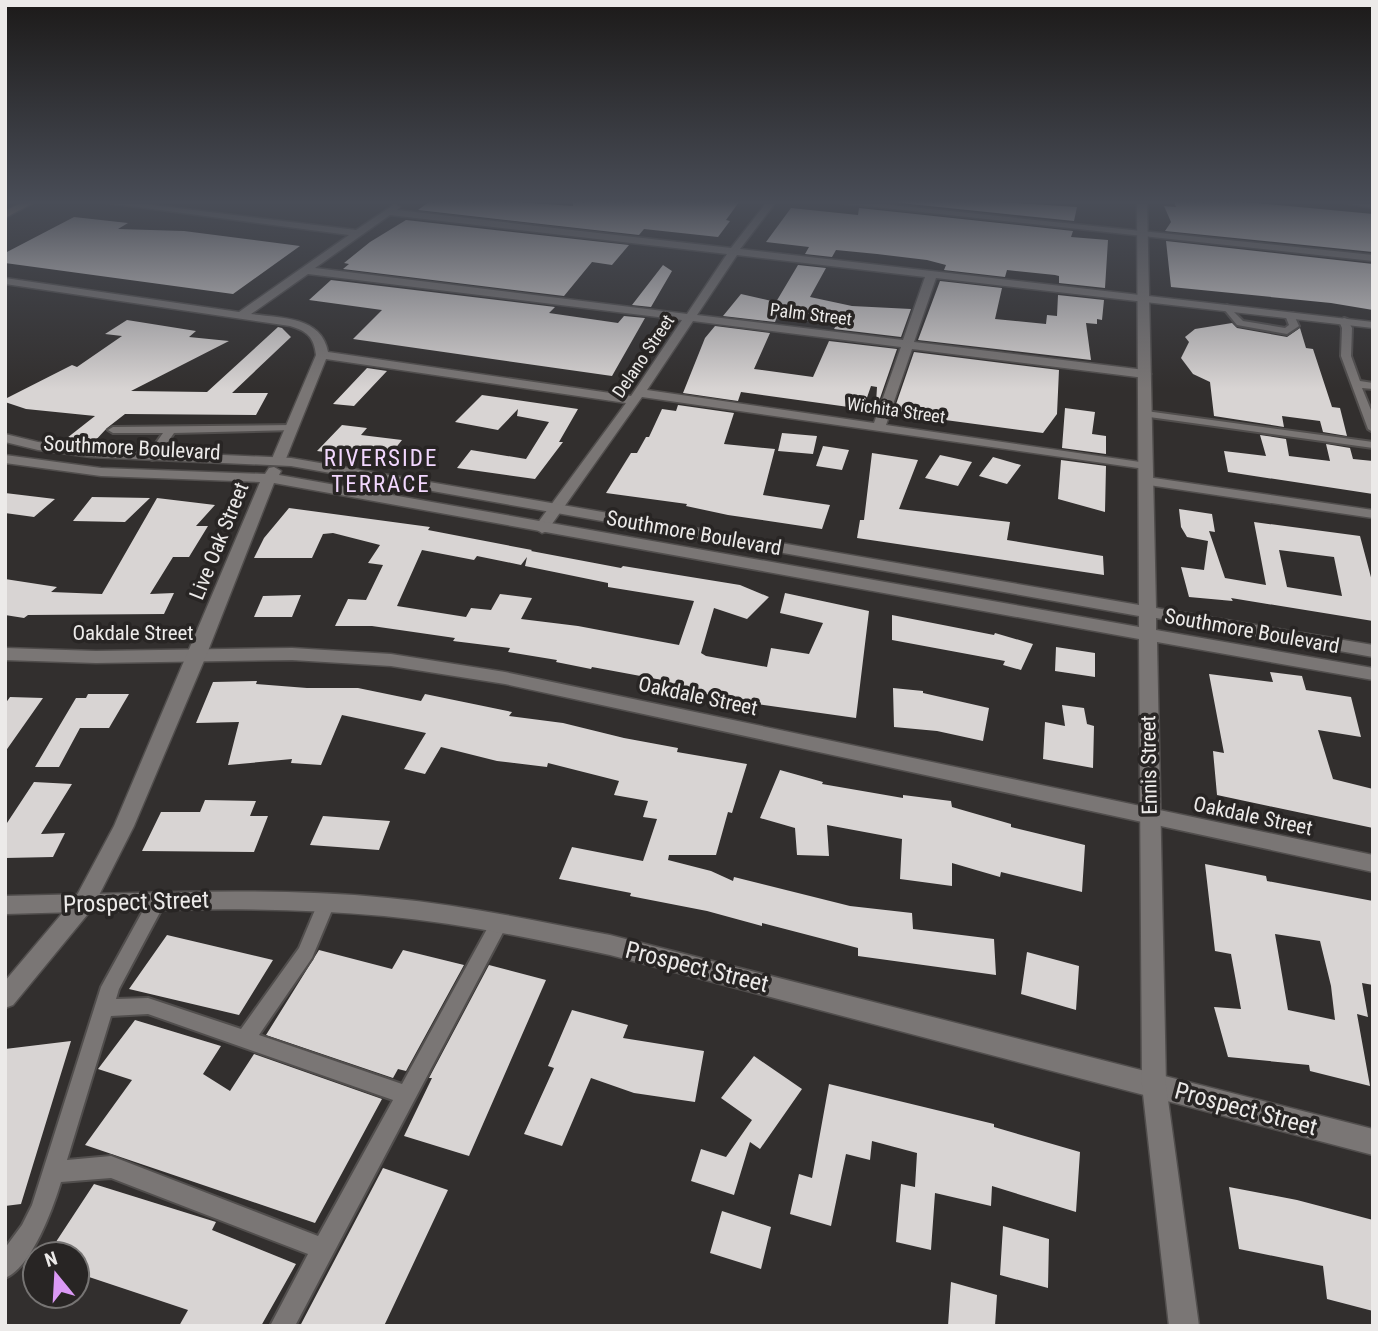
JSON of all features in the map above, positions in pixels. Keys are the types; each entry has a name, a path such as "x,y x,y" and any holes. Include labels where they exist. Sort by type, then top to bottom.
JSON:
{"street":[{"path":"241,316 313,264"},
{"name":"Delano Street","path":"541,528 636,396 725,264"},
{"path":"848,264 1373,325"},
{"name":"Ennis Street","path":"1142,264 1154,1084 1184,1326"},
{"name":"Palm Street","path":"305,270 1145,374"},
{"path":"879,427 932,273"},
{"path":"5,281 305,326 321,340 322,355"},
{"name":"Wichita Street","path":"322,355 879,427 1373,514"},
{"name":"Live Oak Street","path":"5,998 84,903 124,826 322,355"},
{"name":"Southmore Boulevard","path":"5,438 38,446 274,470 555,510 1148,622 1373,674"},
{"name":"Southmore Boulevard","path":"5,458 101,472 274,470 541,528 1148,622 1373,651"},
{"name":"Oakdale Street","path":"5,654 96,657 292,654 391,660 505,678 1373,864"},
{"name":"Prospect Street","path":"5,905 220,899 326,903 431,912 499,923 610,944 1373,1142"}],"lane":[{"path":"1227,308 1240,323 1275,330 1292,329 1290,315"},
{"path":"1344,321 1347,328 1346,356 1373,429"},
{"path":"1356,384 1373,386"},
{"path":"1146,414 1373,445"},
{"path":"113,430 292,428"},
{"path":"152,457 171,429"},
{"path":"5,1267 30,1233 53,1172 103,1009 119,969 158,901"},
{"path":"245,1040 306,951 326,903"},
{"path":"282,1326 499,923"},
{"path":"103,1009 148,1006 406,1095"},
{"path":"53,1172 111,1167 323,1249"}],"building":[{"path":"13,264 275,264 233,294"},
{"path":"349,264 590,264 564,296 343,269"},
{"path":"943,264 1106,264 1105,288 1059,283 1059,276 1055,275 1007,270 1005,277 944,270 946,265"},
{"path":"1169,264 1373,264 1373,310 1331,303 1171,287"},
{"path":"663,265 672,271 651,307 632,305"},
{"path":"798,265 826,268 810,297 852,306 911,309 901,337 834,329 837,324 777,317 775,322 723,316 741,294 776,302"},
{"path":"331,280 555,307 549,313 618,323 624,316 645,318 612,376 353,339 382,310 309,300"},
{"path":"940,281 1002,288 995,319 1046,324 1047,315 1057,316 1058,295 1104,300 1102,320 1097,319 1097,324 1086,323 1091,360 918,340"},
{"path":"127,320 196,331 189,337 229,341 131,391 207,392 278,327 291,337 232,393 268,393 256,415 125,414 93,443 67,438 95,416 26,409 5,402 5,399 72,365 77,367 122,336 105,334"},
{"path":"1232,323 1237,328 1287,337 1300,328 1306,348 1313,349 1332,407 1340,408 1347,436 1323,432 1320,421 1282,416 1284,427 1214,416 1210,382 1193,374 1181,358 1189,342 1185,337 1195,329"},
{"path":"715,326 770,333 754,369 813,377 829,341 897,349 878,404 877,387 871,386 863,409 741,392 738,401 683,393 705,338"},
{"path":"914,352 1059,370 1057,414 1043,433 893,413"},
{"path":"367,368 387,371 354,406 333,404"},
{"path":"482,395 578,409 559,442 563,442 535,479 457,468 471,450 526,459 549,422 517,416 518,409 498,430 455,422"},
{"path":"678,405 734,413 724,444 775,449 763,495 830,505 822,529 728,515 686,506 687,504 606,493 631,453 637,453 646,437 649,437 662,409 676,411"},
{"path":"1065,408 1095,412 1092,434 1106,436 1106,454 1062,448"},
{"path":"342,425 367,428 361,435 402,440 386,460 317,451"},
{"path":"782,433 817,436 813,454 778,451"},
{"path":"1260,435 1286,439 1289,456 1330,461 1326,444 1350,448 1353,459 1373,461 1373,494 1228,472 1224,451 1266,456"},
{"path":"823,446 849,450 842,470 816,466"},
{"path":"872,453 918,460 899,509 1010,522 1007,540 1103,556 1104,575 857,538 860,520 864,520"},
{"path":"940,455 972,462 958,486 925,478"},
{"path":"993,457 1021,465 1007,484 979,476"},
{"path":"1061,460 1106,466 1105,512 1058,499"},
{"path":"5,493 55,499 34,517 5,513"},
{"path":"92,497 150,498 125,522 73,521"},
{"path":"157,498 215,505 196,526 208,526 189,557 173,557 150,594 174,593 164,614 28,615 24,618 5,615 5,579 57,587 51,592 102,594"},
{"path":"289,508 430,527 428,530 621,568 623,566 740,585 769,597 747,619 714,608 701,653 767,667 771,648 809,654 823,623 780,613 785,593 869,611 856,718 757,704 659,685 662,680 508,652 510,648 453,641 455,638 372,626 335,626 348,599 366,600 383,565 368,563 380,545 333,533 323,534 312,558 254,558 264,538","holes":["422,550 474,560 477,556 521,565 527,557 525,566 608,583 608,587 694,601 679,645 578,626 521,619 532,598 500,594 491,610 471,608 466,617 397,606"]},
{"path":"1179,509 1212,514 1215,532 1209,531 1225,578 1266,585 1254,522 1360,536 1373,585 1373,621 1231,598 1233,601 1189,597 1181,567 1204,570 1208,541 1187,537 1181,527","holes":["1279,550 1334,557 1342,596 1287,587"]},
{"path":"301,595 292,617 254,617 263,596"},
{"path":"892,615 994,635 995,633 1033,644 1021,670 1003,665 1005,661 892,640"},
{"path":"1056,647 1095,653 1095,677 1055,671"},
{"path":"1270,672 1302,676 1306,690 1351,697 1361,737 1318,730 1333,779 1373,789 1373,828 1217,795 1213,751 1224,753 1209,674 1273,682"},
{"path":"257,681 256,684 307,688 358,688 421,701 425,694 512,712 509,716 563,723 678,748 677,752 747,764 732,813 728,812 716,855 669,855 668,860 711,871 733,881 734,877 850,906 912,913 913,929 994,939 996,975 858,956 858,948 762,923 762,926 707,911 630,896 631,893 559,879 572,847 643,861 657,819 643,817 648,801 614,795 619,781 548,763 547,767 497,761 441,747 425,774 404,769 426,733 342,715 321,765 291,763 292,759 228,765 239,722 196,723 213,682"},
{"path":"893,688 923,691 989,708 983,741 937,731 894,727"},
{"path":"88,694 129,694 109,728 80,728 59,767 35,767 76,698 86,698"},
{"path":"10,697 43,698 5,752 5,704"},
{"path":"1062,705 1084,708 1087,724 1094,726 1093,768 1043,759 1045,722 1065,726"},
{"path":"780,770 823,782 822,784 903,798 903,795 951,801 952,807 1011,824 1011,827 1085,845 1082,892 1001,872 1000,877 952,863 952,886 900,879 902,839 827,825 829,856 797,855 795,828 760,818"},
{"path":"34,782 72,784 41,834 65,833 53,857 5,858 5,826"},
{"path":"205,800 256,801 250,816 268,816 254,852 142,851 161,812 200,812"},
{"path":"323,816 390,821 379,850 310,845"},
{"path":"1205,864 1266,876 1267,881 1373,901 1373,985 1362,983 1368,1017 1357,1014 1370,1086 1310,1071 1309,1065 1228,1057 1214,1007 1241,1009 1231,954 1215,951","holes":["1275,934 1320,941 1331,986 1335,1020 1288,1010"]},
{"path":"167,935 273,960 239,1015 129,989"},
{"path":"319,950 392,969 403,950 464,965 406,1071 398,1069 393,1078 266,1035"},
{"path":"1027,952 1079,966 1076,1010 1021,994"},
{"path":"489,965 546,980 469,1156 404,1136 432,1078 429,1078"},
{"path":"572,1010 628,1025 623,1038 704,1051 695,1102 634,1093 591,1078 562,1146 524,1134 554,1068 548,1066"},
{"path":"135,1020 221,1046 203,1074 230,1091 254,1054 382,1099 315,1223 85,1145 132,1080 98,1069"},
{"path":"71,1041 21,1204 5,1206 5,1049"},
{"path":"754,1056 802,1089 760,1149 750,1142 734,1195 691,1181 701,1149 726,1157 752,1120 721,1098"},
{"path":"829,1084 994,1124 994,1127 1080,1152 1076,1212 992,1186 991,1206 935,1193 931,1250 896,1242 901,1184 915,1187 917,1153 872,1141 870,1160 846,1154 831,1226 790,1214 799,1174 812,1178"},
{"path":"383,1168 448,1190 384,1326 300,1326"},
{"path":"94,1184 216,1222 212,1230 296,1264 261,1326 179,1326 188,1310 91,1278 91,1240 57,1240"},
{"path":"1229,1187 1297,1200 1373,1220 1373,1311 1327,1299 1323,1266 1239,1249"},
{"path":"722,1211 771,1227 761,1269 710,1253"},
{"path":"1003,1226 1049,1239 1048,1288 1000,1275"},
{"path":"951,1282 997,1295 995,1326 948,1326"}],"district":[{"name":"RIVERSIDE TERRACE","path":"381,471"}]}
